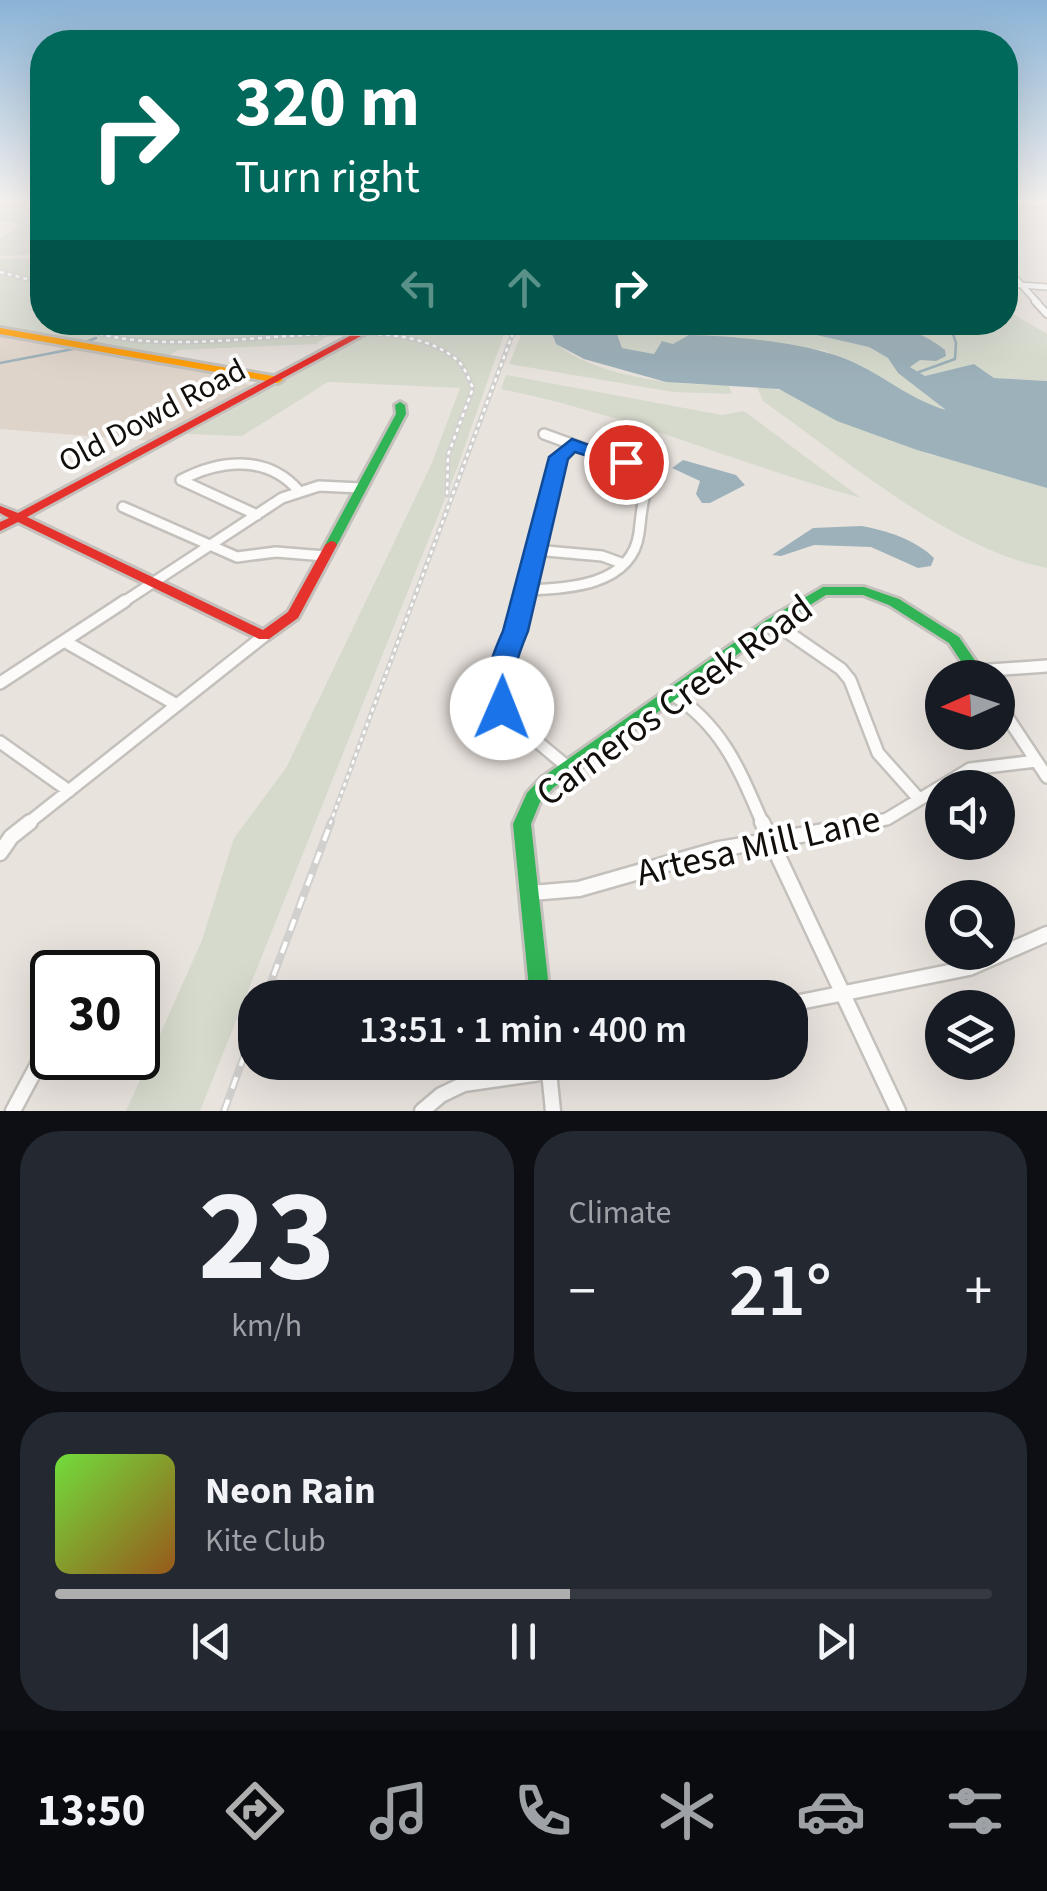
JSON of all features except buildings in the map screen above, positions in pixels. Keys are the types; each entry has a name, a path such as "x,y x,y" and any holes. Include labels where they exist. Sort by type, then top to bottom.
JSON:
{"street":[{"path":"1018,282 1047,314"},
{"path":"1020,285 1047,287"},
{"path":"0,331 278,380"},
{"name":"Old Dowd Road","path":"0,527 359,335"},
{"path":"0,854 11,837 293,614 401,414 400,405"},
{"path":"525,590 574,587 624,564 636,550 643,492 656,476 653,471 544,434"},
{"path":"569,768 520,727 502,708 498,697 504,658 516,631 555,466 564,449 572,445"},
{"path":"256,514 180,480 212,464 239,460 292,482 298,490"},
{"path":"0,683 298,490 319,486 361,488"},
{"path":"122,507 237,557 276,552 325,556"},
{"path":"0,509 264,636"},
{"path":"535,550 602,556 624,564"},
{"name":"Carneros Creek Road","path":"538,980 522,842 524,814 533,798 569,768 773,622 823,591 864,591 894,602 945,634 966,660"},
{"path":"773,622 841,669 850,680 878,753 919,799"},
{"path":"64,640 177,706"},
{"path":"1015,670 1047,666"},
{"path":"672,694 691,706 733,753 769,839 898,1111"},
{"path":"1015,729 1047,777"},
{"path":"0,742 69,791"},
{"name":"Artesa Mill Lane","path":"528,893 579,890 718,849 872,823 970,769 1036,761"},
{"path":"808,1001 969,968 1047,934"},
{"path":"13,1111 30,1079"},
{"path":"422,1111 437,1097 462,1085 487,1080"},
{"path":"549,1080 553,1111"}],"shaded area":[{"path":"0,259 30,259 30,333 0,328"},
{"path":"1018,317 1047,334 1047,381 994,378 974,364 925,376 909,367 935,342 918,335 1018,335"},
{"path":"0,334 214,373 254,386 152,441 0,429"},
{"path":"42,335 329,335 316,344 178,350 168,356"},
{"path":"370,335 504,335 456,471 252,980 238,980 238,1016 200,1111 126,1111 140,1080 160,1080 160,1034 202,940 234,838 286,768 431,465 460,388 328,382 242,436 187,434"},
{"path":"521,335 554,335 553,340 568,352 611,371 661,381 728,384 732,394 673,392 509,364"},
{"path":"617,335 689,335 673,344 662,341 654,354 622,348"},
{"path":"689,335 816,335 869,347 888,358 898,373 951,412 908,396 855,363 822,350"},
{"path":"506,375 722,415 744,411 861,498 637,425 501,389"},
{"path":"756,385 787,392 837,420 931,455 1047,488 1047,568 974,542 899,499 763,401"}],"water":[{"path":"552,335 617,335 622,348 654,354 662,341 673,344 689,335 798,346 857,364 946,410 898,373 888,358 869,347 816,335 920,335 945,350 946,356 936,361 920,360 910,367 925,376 974,364 994,378 1047,381 1047,488 917,450 837,421 779,389 666,382 584,359 556,344"},
{"path":"683,460 736,475 745,485 710,503 702,503 696,494 700,481 672,468"},
{"path":"861,526 919,546 934,558 931,566 918,568 871,547 814,545 781,556 772,555 813,528"}],"waterway":[{"path":"919,372 955,359 953,335"},
{"path":"83,343 96,338"},
{"path":"0,363 73,349"}],"railway":[{"path":"0,272 30,280"},
{"path":"106,335 163,342 314,335"},
{"path":"386,335 425,342 458,361 473,388 448,455 447,495"},
{"path":"330,824 512,335"},
{"path":"272,980 331,822"},
{"path":"224,1111 238,1073"}],"traffic: fast":[{"path":"331,545 401,414 400,405"},
{"path":"538,980 522,824 533,798 547,783 773,622 823,591 864,591 894,602 954,640 968,660"}],"traffic: slow":[{"path":"0,331 278,380"}],"traffic: jam":[{"path":"0,527 359,335"},
{"path":"0,509 264,636 293,615 331,545"}],"route":[{"path":"502,708 498,697 504,658 516,631 558,457 572,445 626,462"}]}
